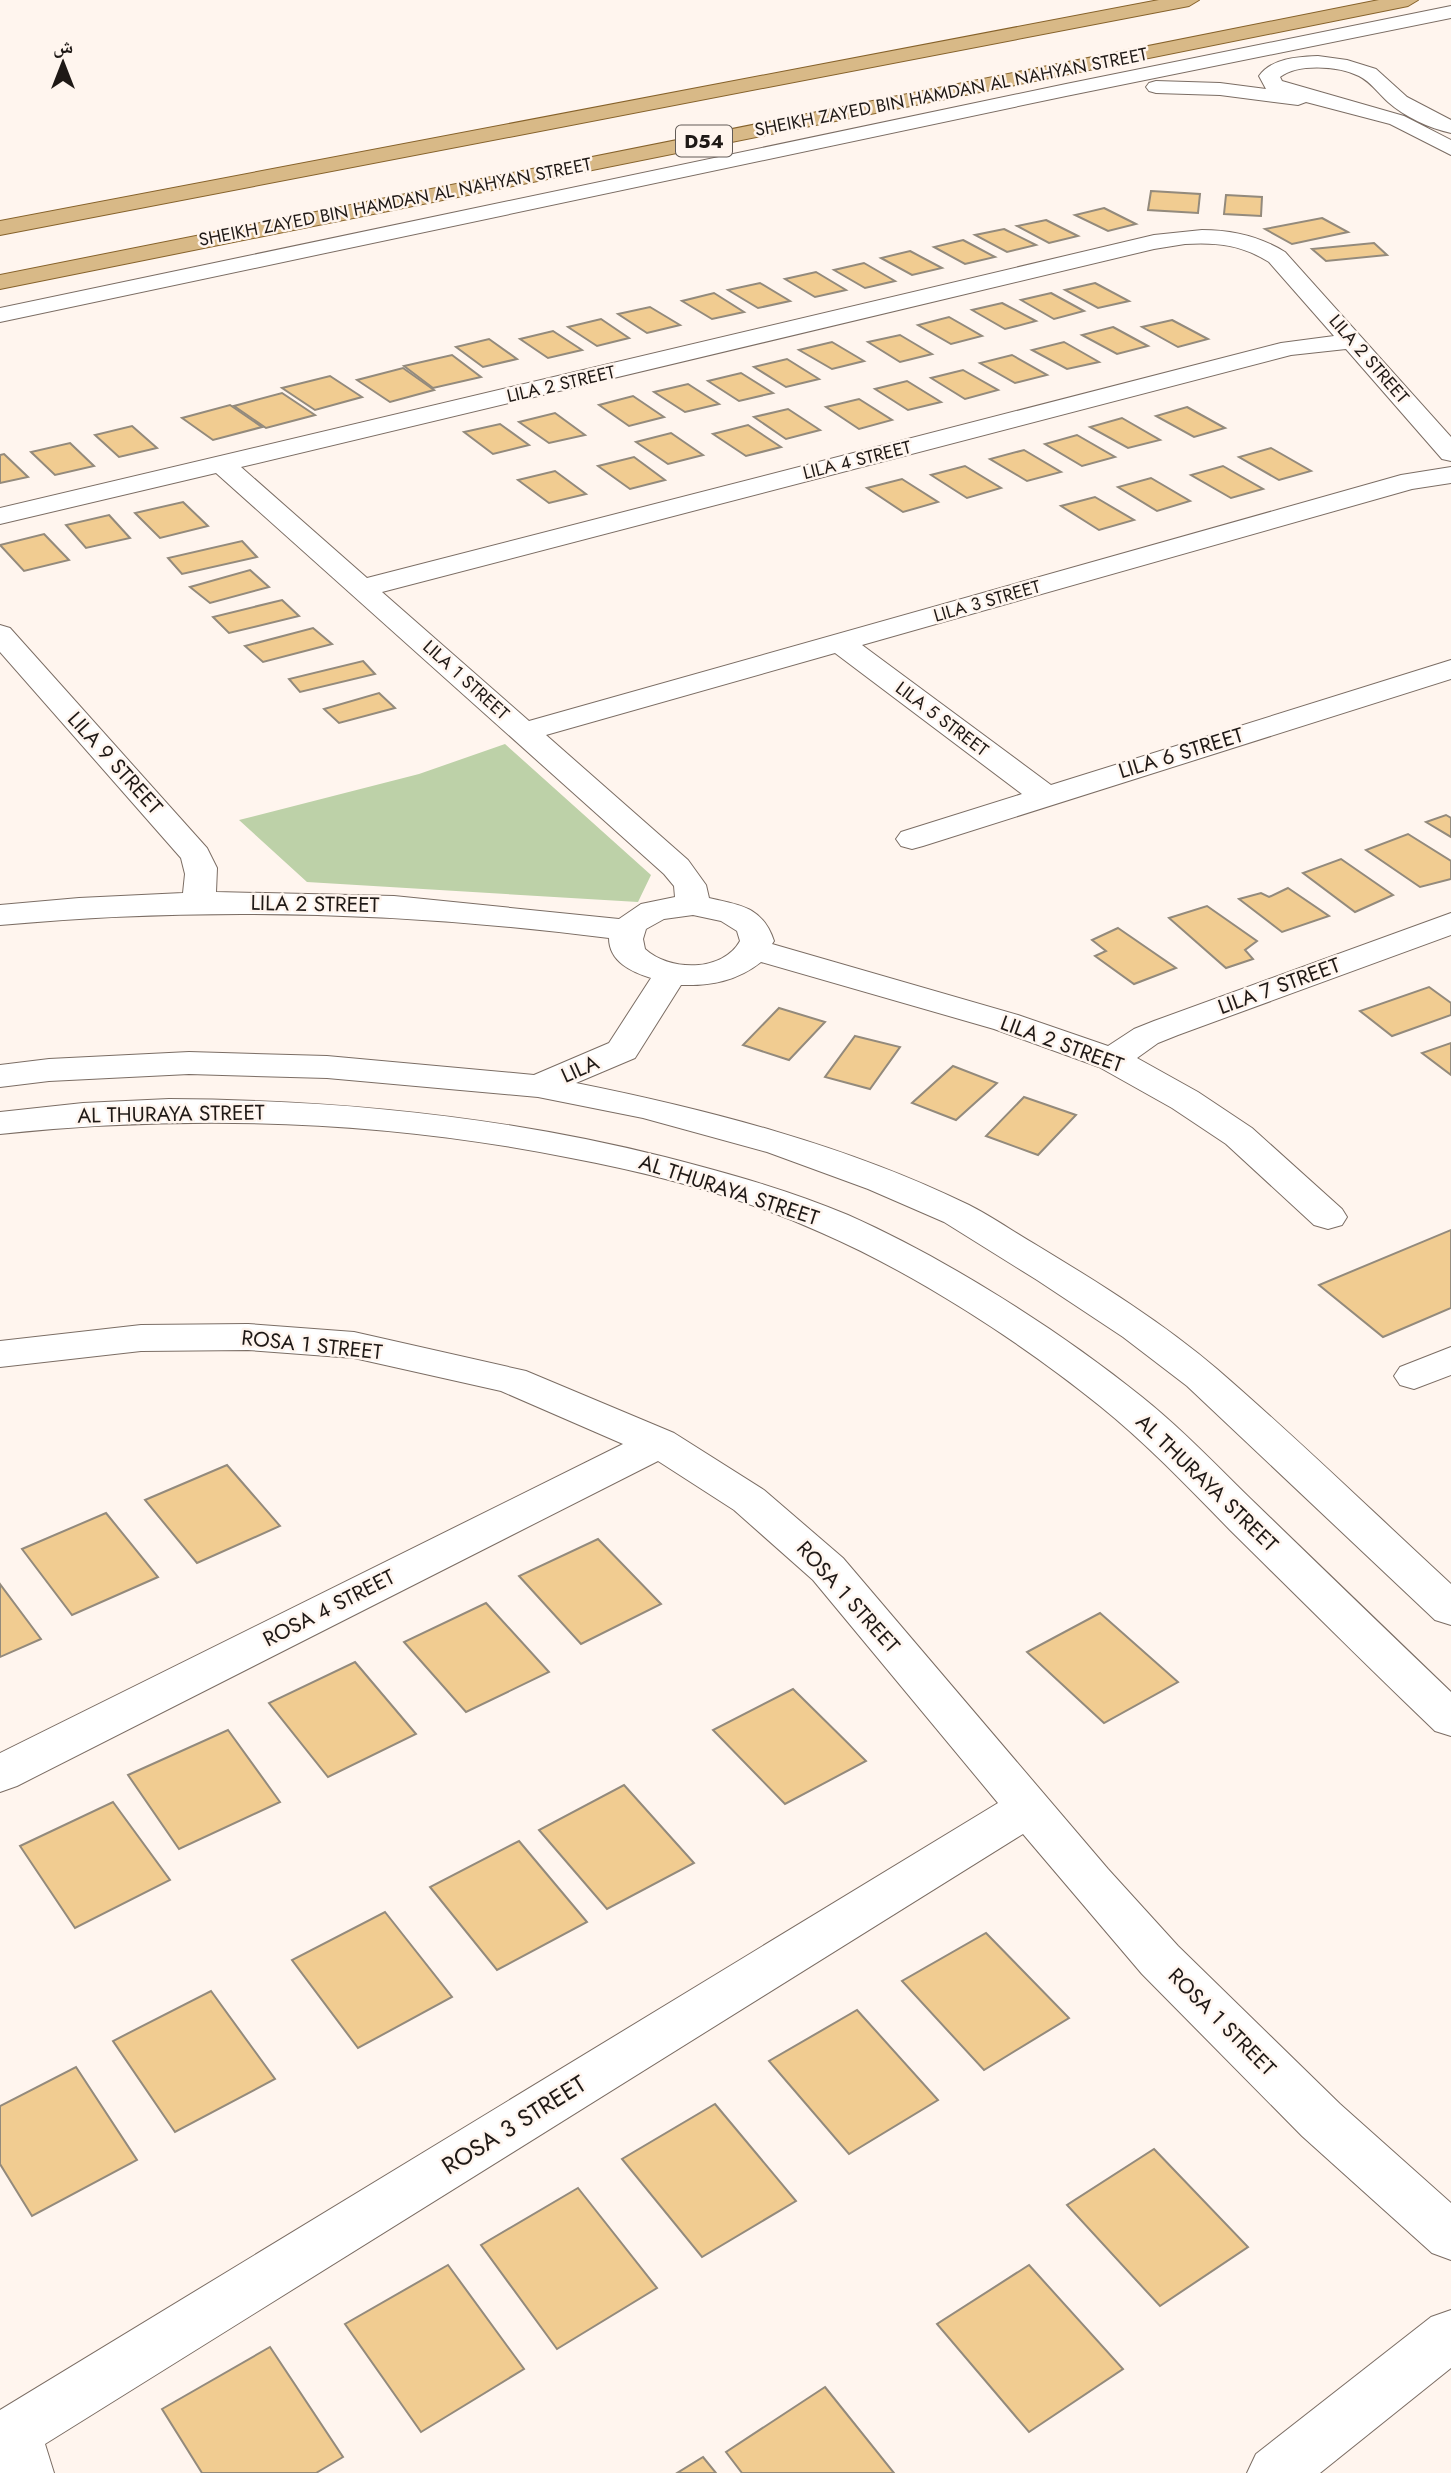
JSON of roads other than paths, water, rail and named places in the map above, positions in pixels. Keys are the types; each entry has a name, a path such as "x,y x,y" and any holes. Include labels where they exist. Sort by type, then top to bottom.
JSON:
{"main road":[{"name":"D54","path":"0,228 1189,0"},
{"name":"SHEIKH ZAYED BIN HAMDAN AL NAHYAN STREET","path":"0,282 1408,0"}],"street":[{"path":"0,315 1066,90 1451,12"},
{"path":"1408,38 1451,19"},
{"path":"1451,126 1401,103 1373,76 1358,68 1309,63 1277,69 1269,76 1274,85 1283,89 1397,120 1451,149"},
{"path":"1391,63 1395,81 1404,91 1451,126"},
{"path":"1066,90 1188,88 1282,96 1366,116 1451,154"},
{"name":"LILA 2 STREET","path":"0,516 1122,250 1176,244 1214,244 1248,251 1286,266 1451,453"},
{"name":"LILA 4 STREET","path":"363,588 1290,348 1353,341"},
{"name":"LILA 1 STREET","path":"223,465 684,876 693,895 693,905"},
{"name":"LILA 3 STREET","path":"523,732 1410,481 1451,475"},
{"name":"LILA 9 STREET","path":"0,634 196,855 203,870 203,884 196,903"},
{"name":"LILA 5 STREET","path":"840,643 1045,796"},
{"name":"LILA 6 STREET","path":"912,839 1451,668"},
{"name":"LILA 2 STREET","path":"0,915 196,903 408,906 532,916 629,930"},
{"path":"693,905 716,907 736,914 751,925 758,937 755,950 747,960 713,974 671,974 638,961 629,951 625,940 638,919 653,911 693,905"},
{"name":"LILA 7 STREET","path":"1112,1059 1137,1042 1166,1028 1447,928"},
{"name":"LILA 2 STREET","path":"755,950 1006,1022 1112,1059 1185,1100 1239,1136 1328,1217"},
{"name":"LILA","path":"538,1086 622,1050 671,974"},
{"name":"LILA","path":"622,1050 630,1079 648,1108"},
{"path":"0,1076 49,1070 189,1062 327,1068 538,1086 648,1108 780,1144 881,1181 957,1214 1051,1271 1137,1328 1200,1377 1451,1609"},
{"name":"AL THURAYA STREET","path":"0,1123 44,1117 149,1112 250,1112 426,1124 534,1139 637,1160 738,1188 835,1224 902,1258 994,1313 1066,1360 1132,1411 1451,1719"},
{"name":"ROSA 1 STREET","path":"0,1354 141,1338 248,1337 354,1345 512,1380 659,1443 749,1500 828,1569 1028,1808 1160,1960 1321,2120 1451,2236"},
{"path":"1414,1376 1451,1360"},
{"name":"ROSA 4 STREET","path":"0,1774 659,1443"},
{"name":"ROSA 3 STREET","path":"12,2449 1028,1808"},
{"path":"1276,2473 1451,2335"}]}
